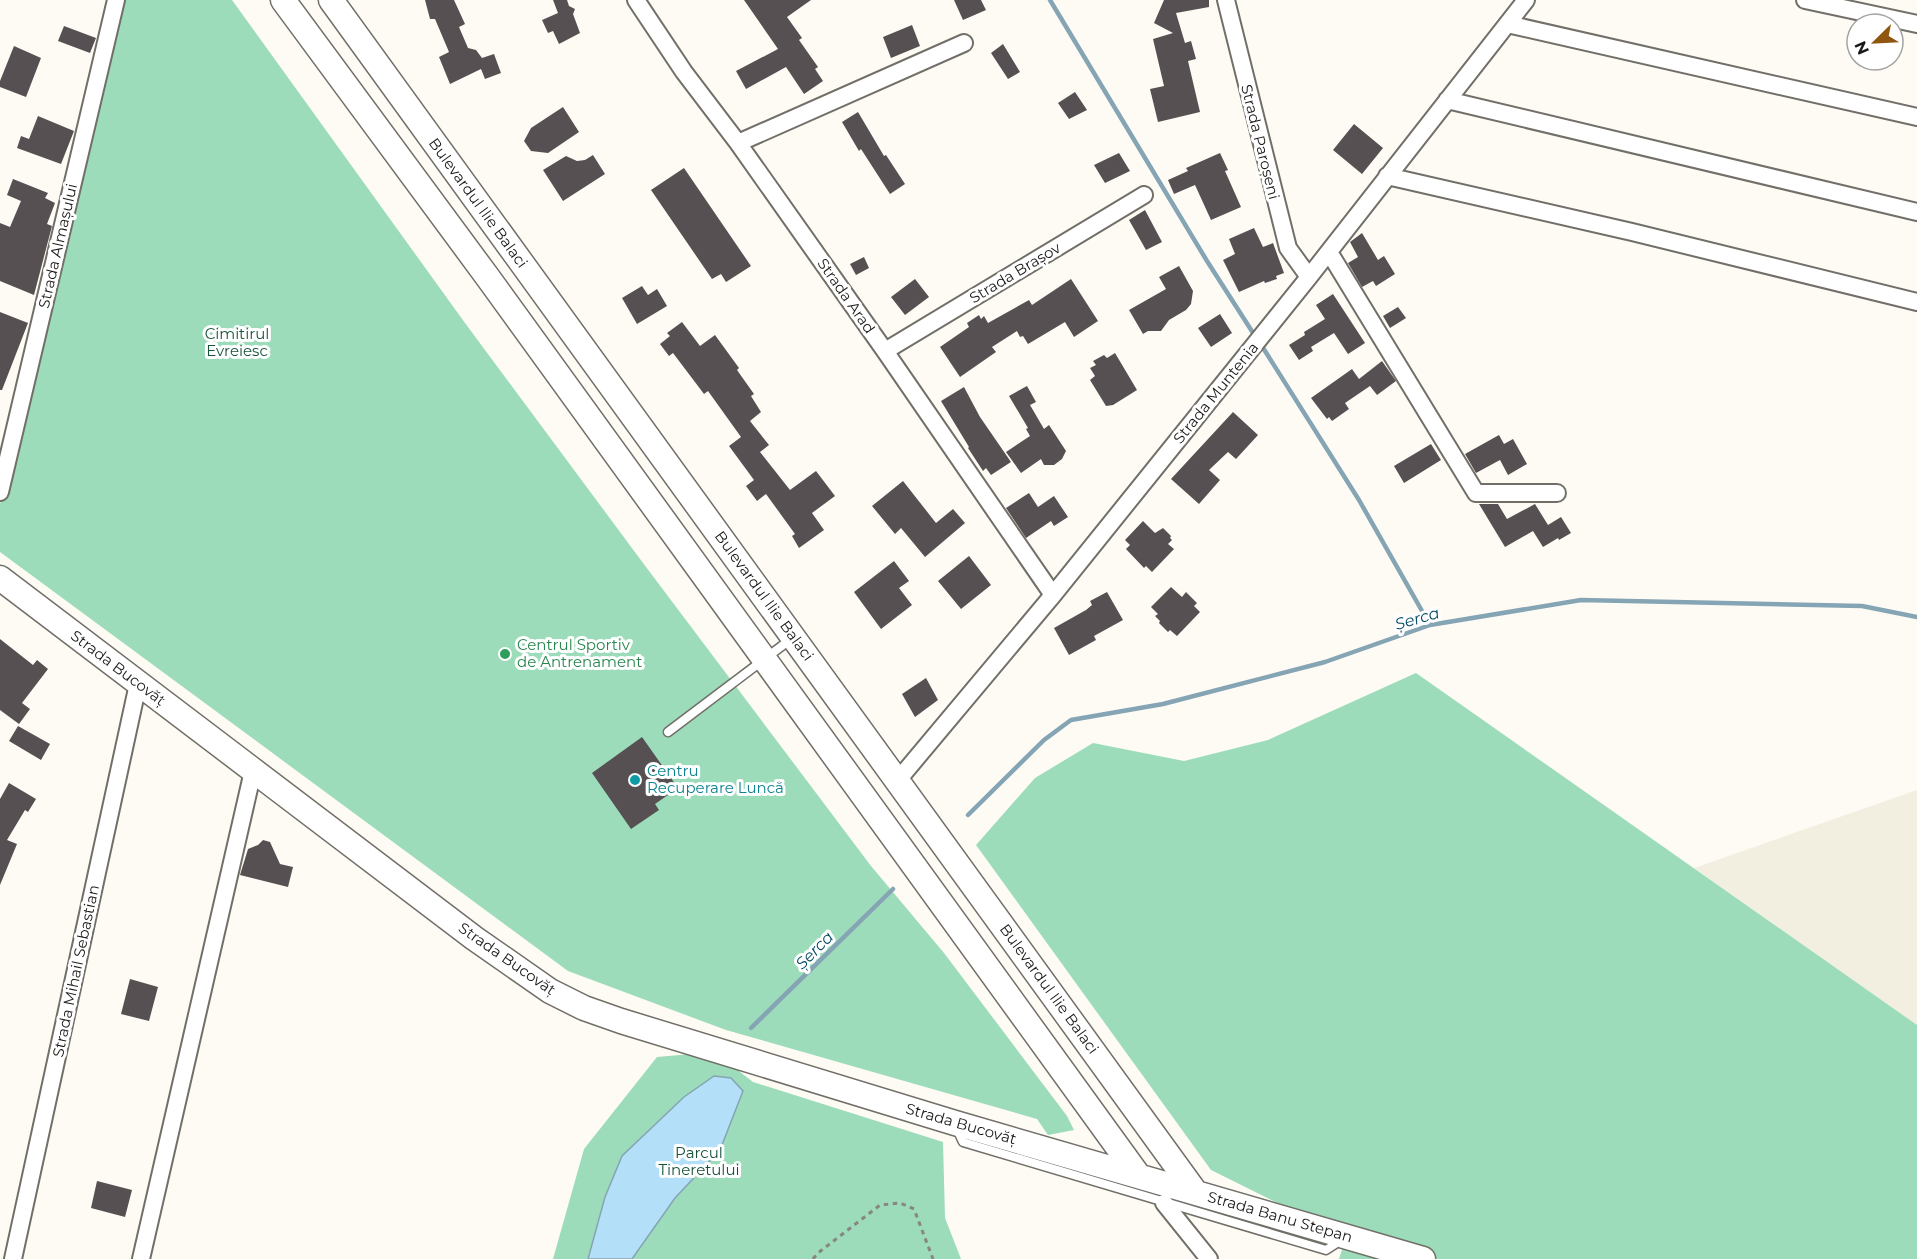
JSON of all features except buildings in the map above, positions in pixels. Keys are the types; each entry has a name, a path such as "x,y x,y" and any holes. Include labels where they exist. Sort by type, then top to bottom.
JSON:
{"main road":[{"path":"283,0 489,279 1138,1175"},
{"name":"Bulevardul Ilie Balaci","path":"331,0 1196,1193"},
{"name":"Strada Bucovăț","path":"0,578 516,969 550,991 576,1004 621,1021 955,1123 1138,1175"},
{"name":"Strada Banu Stepan","path":"1138,1175 1423,1259"}],"street":[{"name":"Strada Almașului","path":"0,492 116,0"},
{"name":"Strada Arad","path":"636,0 684,72 738,142 885,351 1053,595"},
{"name":"Strada Paroșeni","path":"1226,0 1288,248 1310,277"},
{"name":"Strada Muntenia","path":"898,780 1053,595 1310,277 1526,0"},
{"path":"1805,0 1917,24"},
{"path":"1507,24 1917,117"},
{"path":"738,142 964,43"},
{"path":"1447,100 1917,212"},
{"path":"1387,176 1632,232 1917,302"},
{"name":"Strada Brașov","path":"885,351 1144,195"},
{"path":"1329,252 1476,493 1557,493"},
{"name":"Strada Mihail Sebastian","path":"13,1259 138,684"},
{"path":"141,1259 253,771"},
{"path":"1164,1203 1209,1259"}],"lane":[{"path":"668,732 794,637"},
{"path":"955,1123 963,1142 1164,1203 1326,1250 1346,1237"},
{"path":"1138,1175 1164,1203"}],"path":[{"path":"813,1259 880,1205 900,1203 914,1209 933,1259"}],"shaded area":[{"path":"1917,790 1917,1025 1694,868"}],"green space":[{"name":"Cimitirul Evreiesc","path":"116,0 232,0 465,323 646,567 871,866 944,953 1067,1116 1074,1130 1048,1135 1037,1119 726,1030 568,971 0,552 0,504"},
{"path":"1416,673 1917,1025 1917,1259 1339,1259 1346,1237 1211,1170 976,845 1035,778 1093,743 1184,761 1268,740"},
{"name":"Parcul Tineretului","path":"702,1053 735,1068 753,1082 943,1142 945,1218 961,1259 553,1259 584,1149 657,1057"}],"water":[{"path":"714,1076 731,1078 743,1091 720,1150 675,1198 632,1259 588,1259 605,1197 622,1156 684,1097"}],"waterway":[{"path":"1050,0 1207,261 1255,336"},
{"path":"1260,343 1359,500 1430,625"},
{"name":"Șerca","path":"968,815 1044,740 1071,720 1163,704 1325,662 1430,625 1581,600 1862,606 1917,617"},
{"name":"Șerca","path":"751,1028 893,889"}],"place":[{"name":"Centrul Sportiv de Antrenament","path":"505,654"},
{"name":"Centru Recuperare Luncă","path":"635,780"}]}
